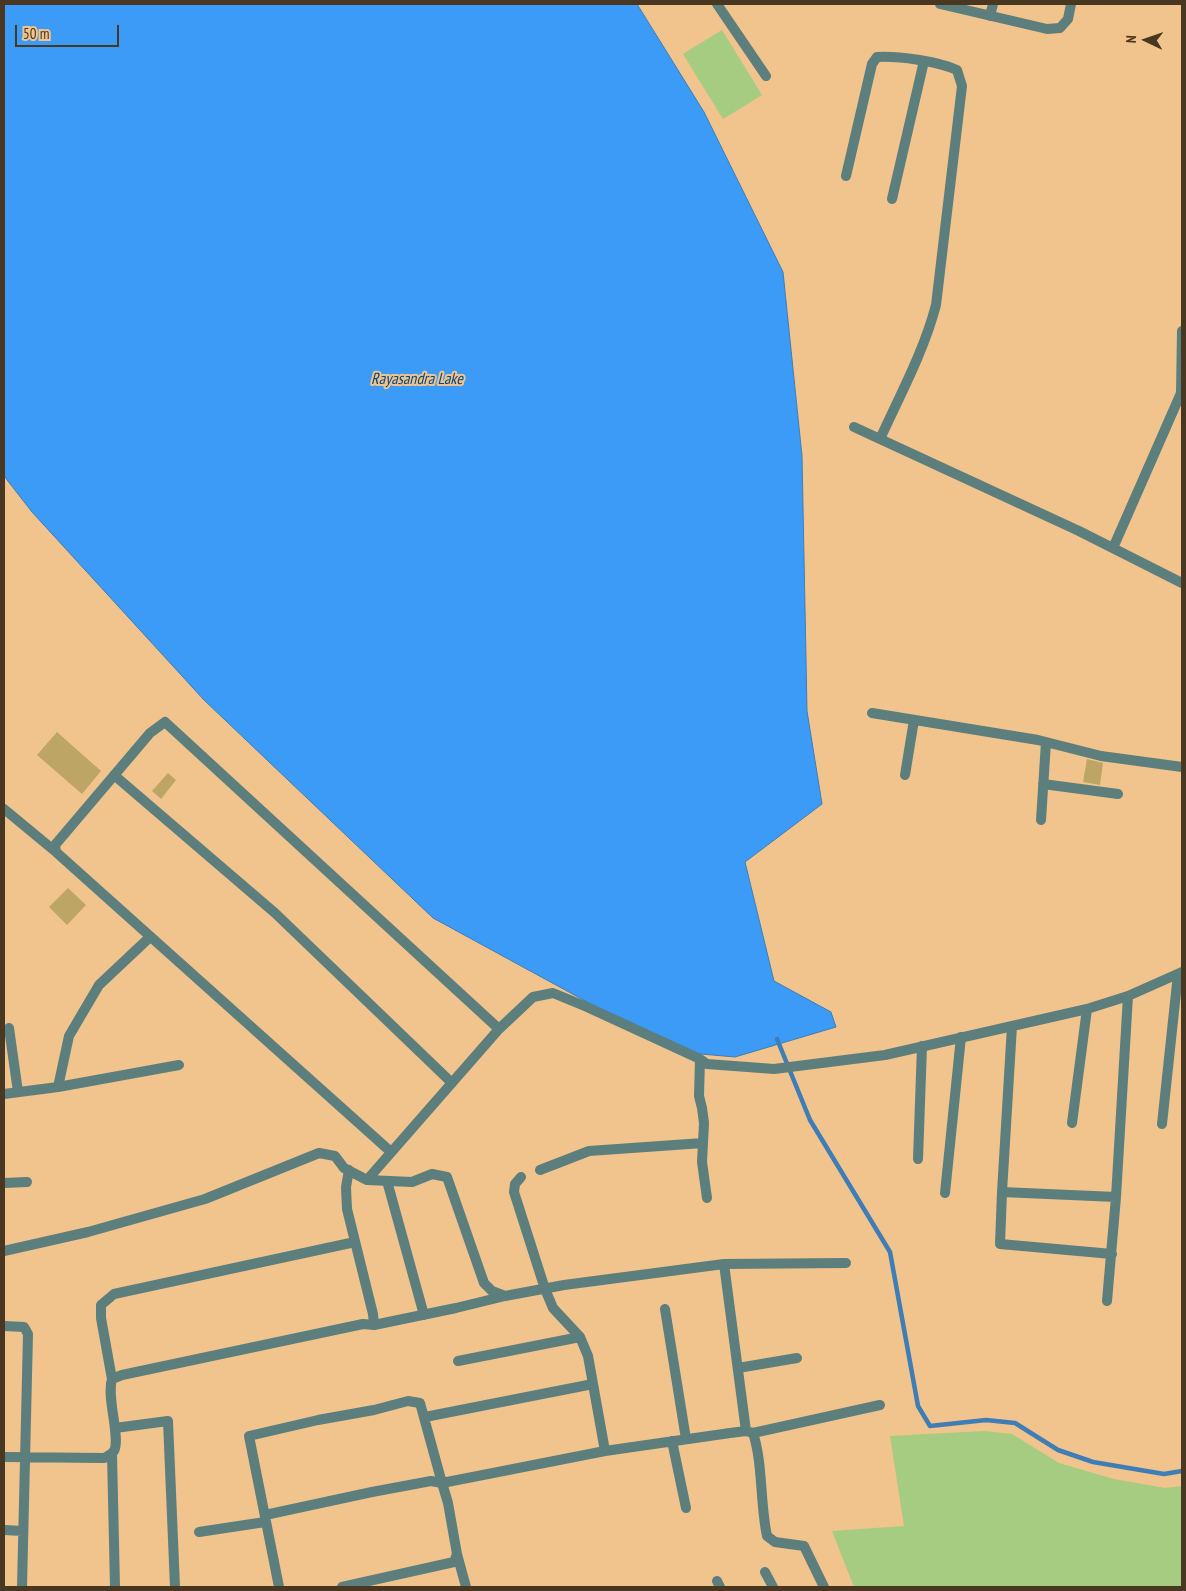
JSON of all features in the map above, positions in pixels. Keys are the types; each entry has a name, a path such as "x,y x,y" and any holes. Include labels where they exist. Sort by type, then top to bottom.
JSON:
{"street":[{"path":"717,4 766,76"},
{"path":"940,4 1047,29 1060,28 1068,19 1071,4"},
{"path":"990,16 993,4"},
{"path":"846,176 872,64 877,58 888,56 945,64 957,70 962,86 936,304 923,344 880,439"},
{"path":"892,199 924,62"},
{"path":"1114,548 1181,394 1182,331"},
{"path":"854,427 1114,548 1182,583"},
{"path":"872,713 1046,742 1101,756 1182,768"},
{"path":"905,775 914,720"},
{"path":"56,852 55,845 150,733 165,722 499,1029"},
{"path":"1041,820 1046,742"},
{"path":"114,775 275,913 452,1083"},
{"path":"1043,784 1118,794"},
{"path":"4,809 56,852 391,1152"},
{"path":"58,1087 69,1036 99,985 150,937"},
{"path":"367,1180 499,1029 533,997 552,993 587,1007 700,1059 707,1064 774,1069 885,1055 1087,1009 1128,996 1180,972"},
{"path":"1162,1124 1180,972"},
{"path":"1107,1301 1116,1196 1128,996"},
{"path":"1072,1123 1087,1009"},
{"path":"1012,1026 1000,1244 1112,1254"},
{"path":"9,1028 18,1092"},
{"path":"945,1193 961,1037"},
{"path":"918,1159 922,1046"},
{"path":"700,1059 699,1096 704,1123 702,1162 708,1198"},
{"path":"4,1094 58,1087 179,1065"},
{"path":"540,1170 589,1151 702,1143"},
{"path":"4,1251 88,1232 205,1199 319,1154 335,1156 344,1168 367,1180 412,1182 432,1174 447,1176 484,1284 492,1291 505,1296"},
{"path":"349,1170 346,1187 348,1209 374,1325"},
{"path":"521,1177 515,1184 514,1192 552,1308 580,1337 588,1356 605,1452"},
{"path":"387,1181 424,1315"},
{"path":"4,1183 27,1182"},
{"path":"1002,1192 1116,1196"},
{"path":"115,1587 112,1454 115,1449 110,1386 112,1379 101,1318 101,1305 114,1294 355,1242"},
{"path":"112,1379 122,1375 363,1324 374,1325 545,1289 724,1264 846,1262"},
{"path":"724,1264 749,1432 756,1446 767,1536 775,1542 804,1546 824,1587"},
{"path":"666,1309 686,1439"},
{"path":"4,1326 24,1327 28,1334 22,1587"},
{"path":"458,1360 580,1337"},
{"path":"738,1368 797,1358"},
{"path":"425,1417 593,1384"},
{"path":"279,1587 249,1436 408,1401 420,1403 425,1417 448,1503 457,1554 466,1587"},
{"path":"198,1532 381,1490 431,1481 442,1483 672,1441 749,1432 880,1405"},
{"path":"114,1428 168,1421 175,1587"},
{"path":"672,1441 686,1508"},
{"path":"4,1457 104,1458 112,1454"},
{"path":"4,1530 23,1531"},
{"path":"342,1587 454,1562 457,1554"},
{"path":"765,1572 772,1587"}],"green space":[{"path":"722,30 762,95 723,119 683,54"},
{"path":"984,1431 1012,1434 1059,1463 1114,1479 1165,1488 1182,1486 1182,1587 854,1587 832,1531 904,1526 890,1436"}],"water":[{"name":"Rayasandra Lake","path":"4,4 637,4 704,112 783,272 802,456 807,711 822,804 745,862 774,981 831,1012 836,1027 735,1057 679,1052 433,918 204,700 32,512 4,476"}],"building":[{"path":"57,732 101,771 82,794 37,755"},
{"path":"1087,759 1103,763 1100,785 1083,782"},
{"path":"168,773 176,780 161,799 152,791"},
{"path":"68,888 86,905 67,925 49,907"}],"waterway":[{"path":"777,1039 810,1120 890,1252 918,1406 930,1426 986,1420 1015,1423 1058,1450 1093,1462 1164,1474 1182,1471"}]}
